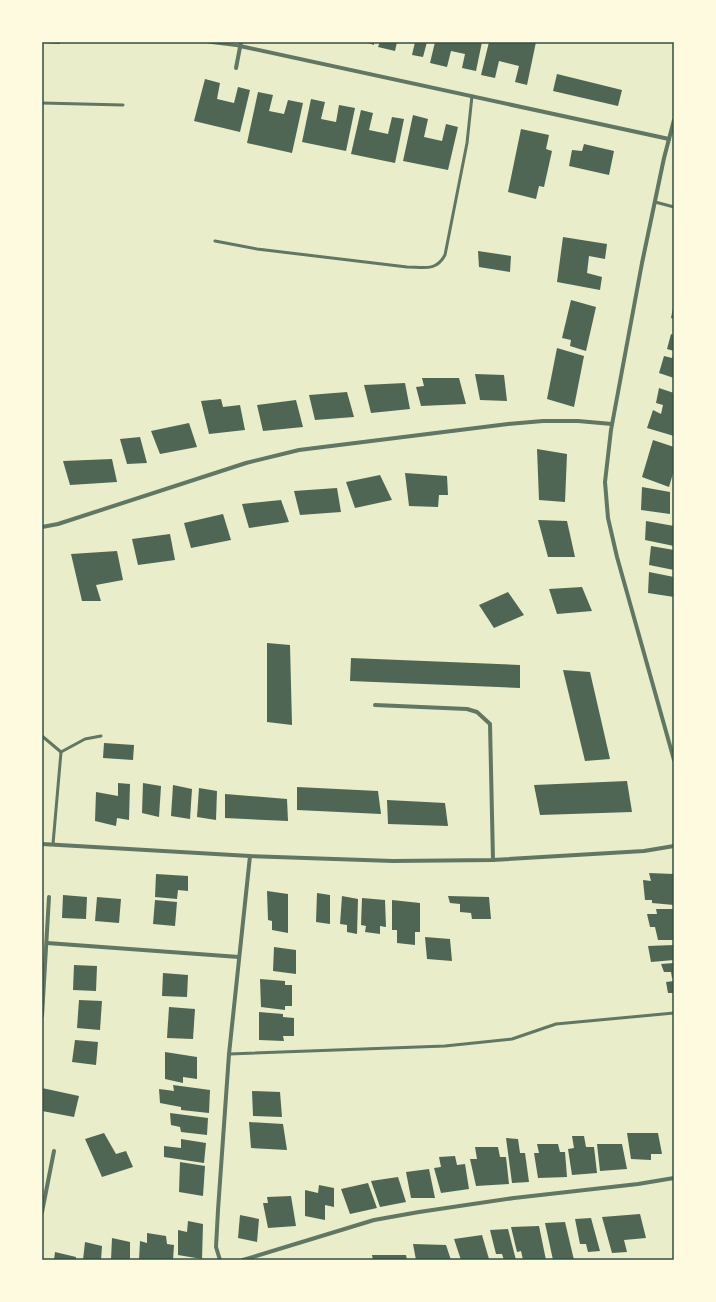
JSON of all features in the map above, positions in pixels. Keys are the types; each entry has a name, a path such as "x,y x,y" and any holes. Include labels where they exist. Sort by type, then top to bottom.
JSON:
{"street":[{"path":"236,68 240,44 669,139"},
{"path":"674,120 642,263 612,424 605,482 608,518 617,557 674,760"},
{"path":"42,526 58,524 246,463 299,450 543,421 578,421 612,424"},
{"path":"375,705 467,709 478,712 490,724 493,860"},
{"path":"42,844 250,856 393,862 493,860 644,851 674,846"},
{"path":"220,1260 216,1247 229,1054 250,856"},
{"path":"42,1016 49,897"},
{"path":"47,943 239,957"},
{"path":"42,1212 54,1151"},
{"path":"243,1260 374,1220 514,1198 638,1184 674,1178"}],"lane":[{"path":"208,42 240,44"},
{"path":"215,240 257,248 407,266 432,268 441,263 444,255 465,150 472,96"},
{"path":"42,103 123,105"},
{"path":"655,202 674,207"},
{"path":"42,736 61,752"},
{"path":"61,752 85,739 100,736"},
{"path":"53,844 61,752"},
{"path":"229,1054 444,1046 512,1039 556,1024 674,1013"}],"building":[{"path":"60,42 60,44 45,43"},
{"path":"365,42 374,42 374,45"},
{"path":"380,42 397,42 395,51 378,47"},
{"path":"415,42 427,42 423,57 412,55"},
{"path":"435,42 482,42 476,71 462,68 465,54 451,51 447,67 430,63"},
{"path":"489,42 536,42 527,85 515,82 519,66 499,61 495,78 481,75"},
{"path":"557,74 622,90 618,106 553,91"},
{"path":"205,79 220,83 217,99 234,103 238,87 250,90 240,132 194,121"},
{"path":"258,92 273,95 269,111 284,114 288,100 303,103 292,153 247,143"},
{"path":"311,99 325,102 321,119 336,122 339,105 355,108 346,151 302,142"},
{"path":"361,110 373,113 369,130 388,134 392,117 404,119 395,163 351,154"},
{"path":"413,115 428,119 424,137 442,141 446,124 458,127 448,170 403,161"},
{"path":"521,129 549,135 546,149 552,151 544,187 539,186 536,199 508,192"},
{"path":"584,144 614,151 609,175 569,166 572,150 582,151"},
{"path":"563,237 607,244 605,259 589,256 587,273 602,277 600,290 557,282"},
{"path":"478,251 511,256 510,272 479,267"},
{"path":"571,300 596,307 586,351 570,346 571,340 562,338"},
{"path":"674,308 674,319 671,318"},
{"path":"671,334 674,335 674,351 667,349"},
{"path":"557,348 584,356 574,407 547,399"},
{"path":"674,352 674,378 659,373 664,356 672,358"},
{"path":"475,374 504,375 507,401 480,400"},
{"path":"422,378 459,378 466,404 421,406 416,387 424,386"},
{"path":"405,383 410,409 371,413 364,385"},
{"path":"659,388 674,393 674,436 647,428 653,410 661,414 663,405 656,403"},
{"path":"347,392 354,417 315,420 309,395"},
{"path":"221,399 223,407 240,405 245,430 209,434 201,401"},
{"path":"296,400 303,427 263,431 257,405"},
{"path":"189,423 197,447 160,454 151,431"},
{"path":"140,437 147,463 127,464 120,439"},
{"path":"653,440 674,447 674,470 669,487 642,477"},
{"path":"537,449 567,454 565,502 539,500"},
{"path":"112,459 117,482 70,485 63,461"},
{"path":"405,473 447,476 448,495 439,495 438,507 409,506"},
{"path":"380,475 392,500 355,508 346,482"},
{"path":"642,487 670,492 670,514 641,510"},
{"path":"337,488 341,512 300,515 294,491"},
{"path":"281,500 289,522 249,528 242,504"},
{"path":"223,514 231,540 191,548 184,523"},
{"path":"538,520 567,521 575,557 548,557"},
{"path":"646,521 674,526 674,546 645,540"},
{"path":"170,534 175,560 138,565 132,539"},
{"path":"651,546 674,550 674,570 649,565"},
{"path":"117,551 123,580 96,585 101,601 82,601 71,554"},
{"path":"649,572 674,577 674,597 648,593"},
{"path":"582,587 592,611 557,614 549,589"},
{"path":"508,592 524,615 494,628 479,605"},
{"path":"267,643 290,645 292,725 267,722"},
{"path":"351,658 520,665 520,688 350,681"},
{"path":"563,670 590,672 610,759 585,761"},
{"path":"104,743 134,745 133,760 103,758"},
{"path":"627,781 632,812 540,815 534,785"},
{"path":"118,783 130,784 129,820 117,818 116,826 95,821 96,792 118,796"},
{"path":"143,783 161,786 159,817 142,813"},
{"path":"173,785 192,789 190,819 171,816"},
{"path":"297,787 378,791 381,814 297,810"},
{"path":"199,788 217,791 216,820 197,817"},
{"path":"225,794 287,799 288,821 225,818"},
{"path":"387,800 445,803 448,826 388,824"},
{"path":"649,873 674,874 674,905 652,903 652,900 645,900 643,880 651,881"},
{"path":"156,874 188,876 188,891 178,890 177,899 155,897"},
{"path":"267,891 288,894 288,933 272,930 272,921 268,920"},
{"path":"317,893 330,895 330,924 316,922"},
{"path":"63,895 87,897 86,919 62,918"},
{"path":"342,896 358,899 357,934 347,932 347,925 340,924"},
{"path":"448,896 489,897 491,919 472,919 471,913 460,912 460,904 450,903"},
{"path":"97,897 121,899 119,923 95,921"},
{"path":"362,898 385,900 386,927 380,926 380,934 365,932 366,926 361,925"},
{"path":"155,900 177,902 175,926 153,924"},
{"path":"392,900 420,903 420,932 415,932 415,945 397,943 397,930 392,930"},
{"path":"656,909 674,909 674,940 658,940 655,927 650,927 647,914 657,914"},
{"path":"425,937 450,939 452,961 427,959"},
{"path":"674,945 674,960 651,962 648,946"},
{"path":"274,947 296,950 296,974 273,971"},
{"path":"674,963 674,978 672,978 671,972 664,972 661,964"},
{"path":"74,965 97,966 96,991 73,990"},
{"path":"163,973 188,975 187,997 162,996"},
{"path":"260,979 285,981 285,985 292,985 292,1006 285,1006 285,1010 261,1007"},
{"path":"674,981 674,993 668,993 666,982"},
{"path":"79,1000 102,1001 100,1030 77,1028"},
{"path":"169,1007 195,1009 193,1039 167,1038"},
{"path":"259,1012 283,1014 283,1017 294,1018 294,1036 283,1036 284,1041 259,1040"},
{"path":"75,1040 98,1042 96,1065 72,1062"},
{"path":"165,1052 197,1057 197,1079 183,1077 183,1083 165,1079"},
{"path":"173,1085 210,1090 209,1113 181,1110 181,1107 160,1103 159,1089 174,1091"},
{"path":"42,1088 79,1096 74,1117 42,1111"},
{"path":"252,1091 280,1092 282,1117 253,1116"},
{"path":"170,1113 208,1118 207,1135 181,1132 180,1127 171,1125"},
{"path":"249,1122 283,1124 287,1150 251,1148"},
{"path":"104,1133 116,1154 126,1151 133,1167 102,1177 85,1139"},
{"path":"627,1133 658,1133 662,1154 651,1154 651,1160 631,1159"},
{"path":"572,1136 584,1136 586,1147 594,1147 597,1173 572,1175 568,1149 574,1148"},
{"path":"506,1138 518,1139 520,1153 525,1153 529,1182 512,1183"},
{"path":"181,1139 206,1143 204,1163 164,1157 164,1146 181,1148"},
{"path":"537,1144 558,1144 560,1152 565,1152 567,1177 538,1178 534,1153 539,1153"},
{"path":"597,1144 622,1144 627,1169 600,1171"},
{"path":"475,1147 498,1147 500,1157 506,1157 509,1184 476,1186 470,1159 477,1159"},
{"path":"455,1156 457,1165 465,1164 469,1189 441,1193 434,1168 441,1167 439,1157"},
{"path":"180,1162 205,1166 203,1196 179,1192"},
{"path":"429,1169 435,1198 411,1198 406,1172"},
{"path":"398,1177 406,1202 380,1207 371,1181"},
{"path":"368,1183 377,1208 350,1214 341,1189"},
{"path":"319,1185 334,1188 334,1207 325,1205 325,1220 305,1216 305,1190 318,1193"},
{"path":"291,1196 296,1226 268,1228 263,1203 268,1203 267,1197"},
{"path":"640,1214 646,1238 624,1240 627,1252 612,1253 602,1217"},
{"path":"240,1215 259,1219 257,1242 238,1238"},
{"path":"591,1218 600,1251 588,1252 586,1244 580,1244 575,1219"},
{"path":"188,1221 203,1224 202,1259 178,1255 178,1230 187,1232"},
{"path":"565,1222 574,1260 553,1260 545,1223"},
{"path":"539,1226 546,1260 523,1260 521,1251 517,1252 511,1227"},
{"path":"508,1229 516,1260 504,1260 502,1254 496,1254 490,1230"},
{"path":"147,1233 166,1236 167,1244 174,1245 173,1260 139,1260 140,1241 147,1243"},
{"path":"482,1235 489,1259 461,1260 454,1239"},
{"path":"112,1238 130,1242 130,1260 111,1260"},
{"path":"85,1242 102,1246 101,1260 83,1260"},
{"path":"413,1244 446,1245 451,1260 416,1260"},
{"path":"55,1252 76,1257 76,1260 54,1260"},
{"path":"372,1255 406,1255 407,1260 373,1260"}]}
